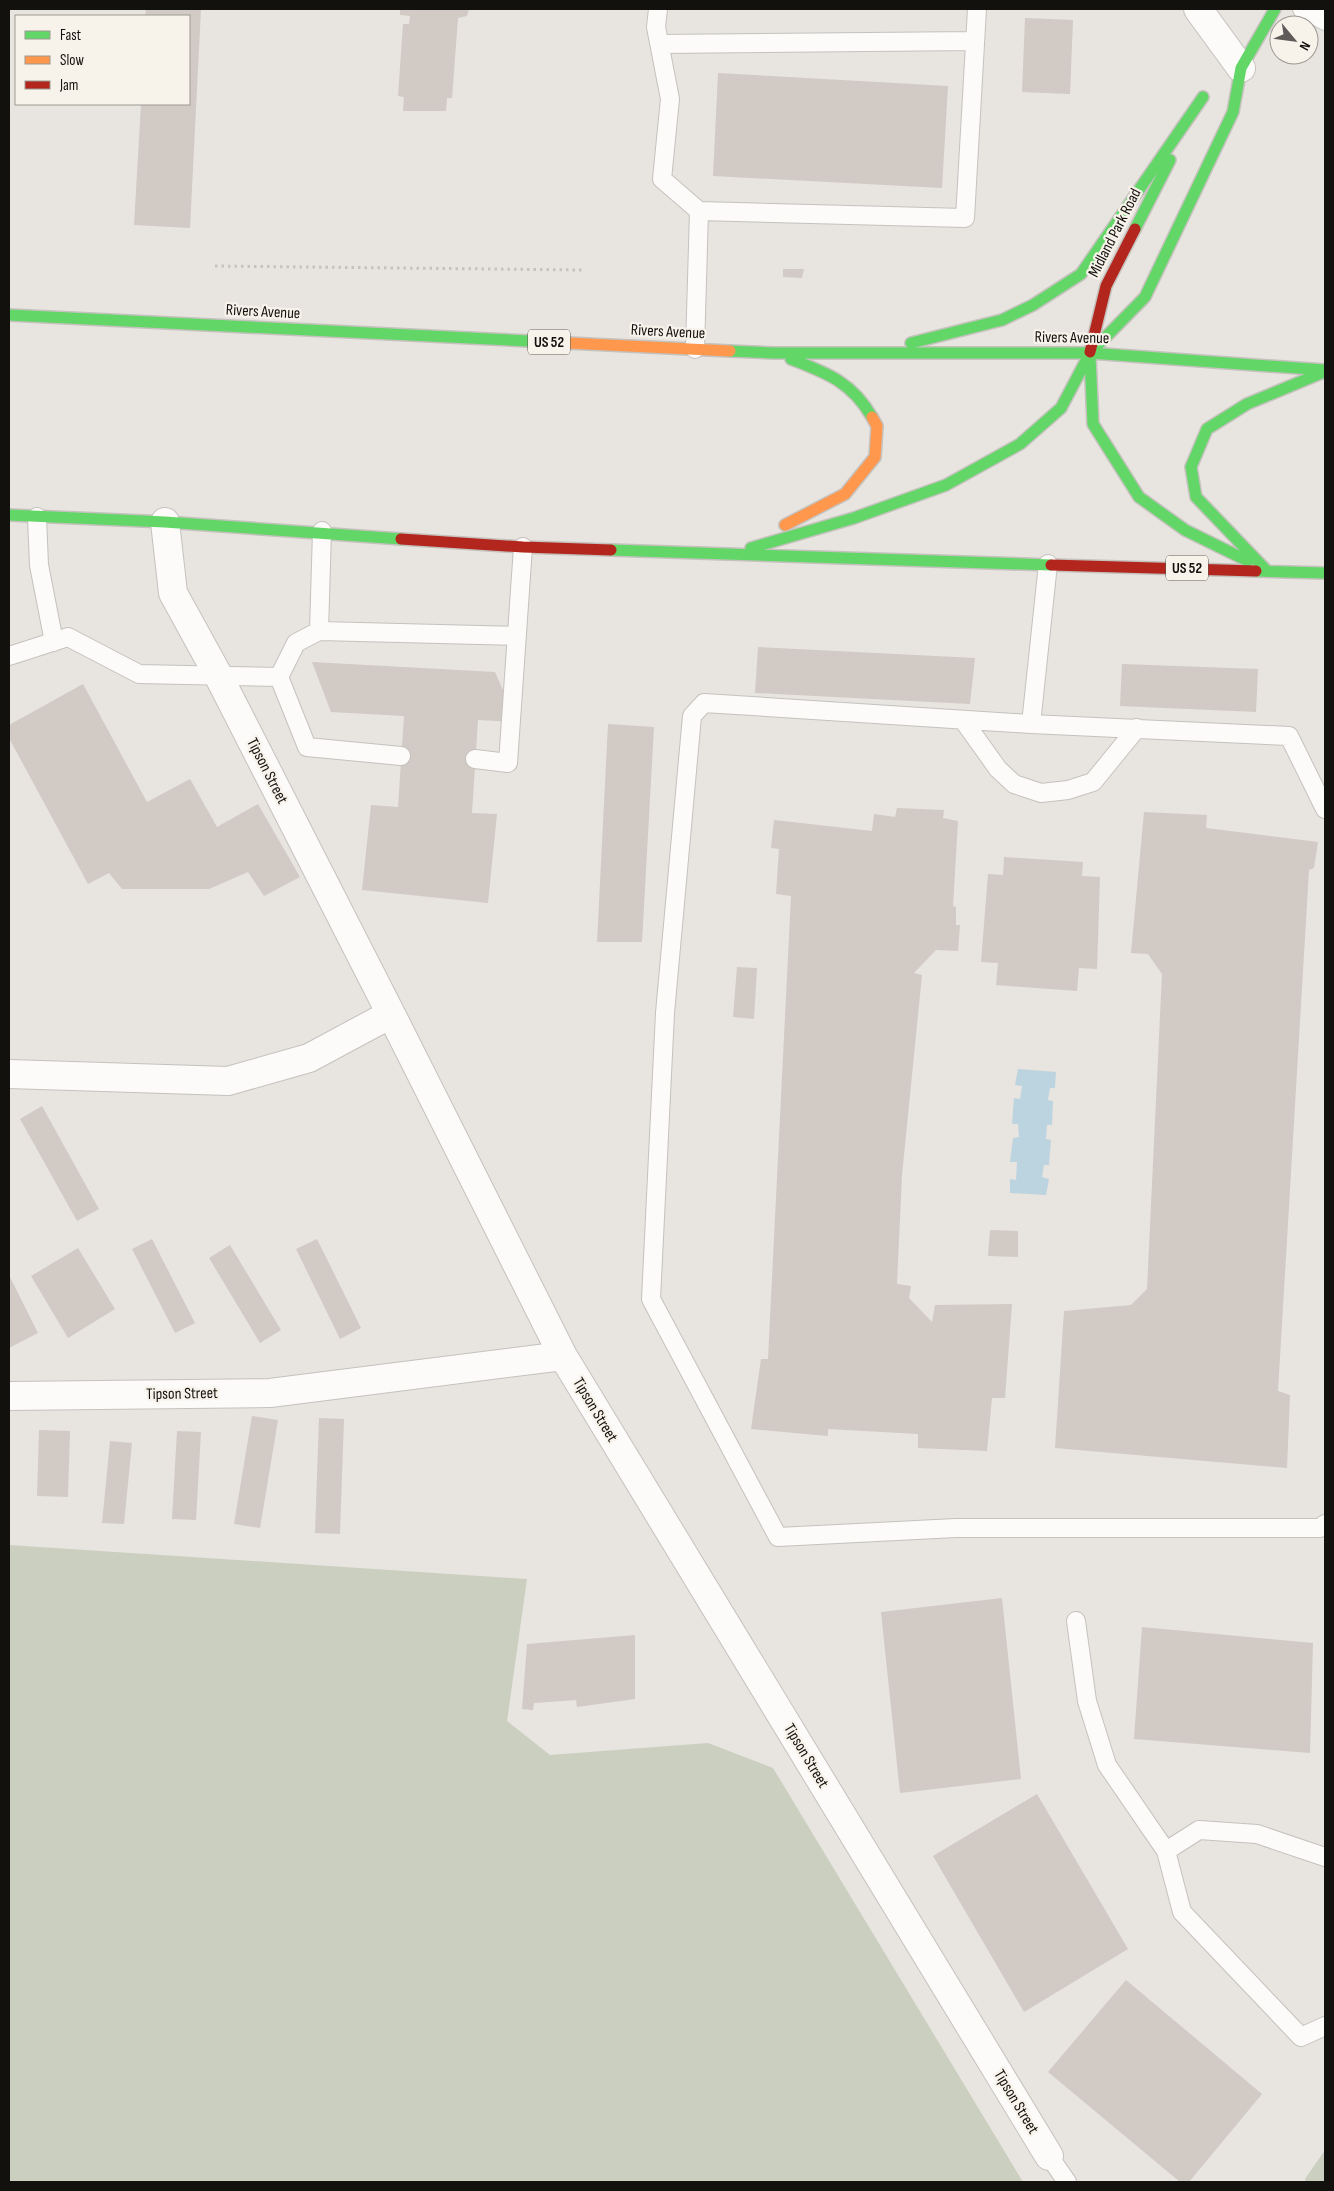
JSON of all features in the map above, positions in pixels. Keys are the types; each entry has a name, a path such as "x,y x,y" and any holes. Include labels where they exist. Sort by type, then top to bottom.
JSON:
{"main road":[{"path":"726,555 854,518 946,484 1020,444 1061,408 1090,354 1145,297 1232,112 1234,74 1275,9"},
{"name":"Midland Park Road","path":"874,353 1002,320 1033,305 1081,274 1207,94 1106,286 1090,354"},
{"name":"Rivers Avenue","path":"9,315 773,353 1090,354 1325,371"},
{"path":"726,555 845,494 876,457 876,426 864,401 831,374 773,353"},
{"path":"1090,354 1093,424 1139,497 1185,530 1267,571"},
{"path":"1267,571 1196,497 1191,467 1207,429 1247,404 1325,371"},
{"name":"US 52","path":"9,515 165,522 523,547 1325,573"}],"street":[{"path":"1198,9 1234,74"},
{"name":"Tipson Street","path":"165,522 173,593 218,675 563,1356 1049,2156"},
{"path":"9,1074 228,1081 309,1058 391,1014"},
{"name":"Tipson Street","path":"9,1396 270,1393 563,1356"}],"lane":[{"path":"658,9 656,27 670,100 662,179 699,211 965,218 978,9"},
{"path":"1302,9 1325,21"},
{"path":"660,44 975,41"},
{"path":"695,349 699,211"},
{"path":"37,516 39,565 54,642"},
{"path":"319,632 322,532"},
{"path":"475,759 508,763 523,547"},
{"path":"1032,724 1048,564"},
{"path":"278,677 296,643 319,632 517,636"},
{"path":"9,656 68,637 139,674 278,677"},
{"path":"278,677 307,746 401,756"},
{"path":"1325,809 1289,736 1032,724 704,704 692,716 665,1014 651,1299 778,1537 956,1528 1320,1528 1325,1524"},
{"path":"963,720 998,769 1014,784 1040,792 1068,790 1093,782 1137,728"},
{"path":"1076,1621 1087,1701 1107,1766 1166,1851 1182,1912 1301,2037 1325,2026"},
{"path":"1166,1851 1199,1830 1257,1834 1325,1857"},
{"path":"1049,2156 1067,2182"}],"path":[{"path":"215,266 582,270"}],"green space":[{"path":"9,1545 527,1579 507,1721 550,1755 708,1743 773,1768 1023,2182 9,2182"},
{"path":"1325,2150 1325,2182 1306,2182 1305,2179"}],"water":[{"path":"1018,1069 1056,1072 1055,1088 1050,1088 1048,1100 1053,1101 1052,1125 1047,1125 1046,1139 1051,1140 1049,1165 1044,1165 1042,1177 1049,1179 1046,1195 1010,1193 1010,1179 1016,1180 1017,1162 1010,1162 1013,1138 1019,1137 1018,1124 1012,1124 1014,1098 1020,1099 1022,1086 1015,1085"}],"building":[{"path":"146,9 201,9 190,228 134,225 141,105 190,105 190,15 145,15"},
{"path":"400,9 469,9 467,16 458,18 452,98 447,98 446,111 403,111 404,97 398,96 403,24 409,24 410,16 400,15"},
{"path":"1025,18 1073,20 1070,94 1022,92"},
{"path":"718,73 948,86 942,188 713,176"},
{"path":"783,269 804,269 802,278 783,277"},
{"path":"758,647 975,658 970,704 755,693"},
{"path":"312,662 495,672 517,722 478,720 472,813 497,814 488,903 362,890 371,805 398,807 404,716 331,712"},
{"path":"1122,664 1258,669 1256,712 1120,706"},
{"path":"83,684 147,802 190,779 217,827 258,804 300,877 264,896 248,872 209,889 122,889 109,873 88,884 9,738 9,725"},
{"path":"608,724 654,727 642,942 597,942"},
{"path":"897,808 944,810 943,818 958,821 953,906 956,907 956,925 960,925 958,951 936,950 914,973 922,975 902,1175 897,1284 911,1286 909,1298 932,1322 935,1305 1012,1304 1005,1398 992,1398 987,1451 918,1448 918,1434 828,1429 828,1436 751,1429 761,1359 768,1359 791,896 776,894 779,849 771,848 774,820 872,831 874,814 895,817"},
{"path":"1144,812 1207,815 1206,828 1318,842 1314,868 1309,870 1278,1391 1290,1395 1287,1468 1055,1448 1064,1311 1131,1305 1147,1289 1162,974 1148,954 1131,953"},
{"path":"1004,857 1083,862 1082,876 1100,877 1097,969 1079,968 1077,991 996,985 998,963 981,962 988,874 1003,875"},
{"path":"737,967 757,968 754,1019 733,1017"},
{"path":"42,1106 99,1209 77,1221 20,1119"},
{"path":"990,1230 1018,1231 1018,1257 988,1256"},
{"path":"152,1239 195,1323 175,1333 132,1249"},
{"path":"317,1239 361,1328 340,1339 296,1249"},
{"path":"230,1245 281,1330 260,1343 209,1258"},
{"path":"78,1248 115,1309 68,1338 31,1276"},
{"path":"9,1275 38,1333 9,1348"},
{"path":"252,1416 278,1420 260,1528 234,1524"},
{"path":"319,1418 344,1419 340,1534 315,1533"},
{"path":"39,1430 70,1431 68,1497 37,1496"},
{"path":"177,1431 201,1432 196,1520 172,1519"},
{"path":"110,1441 132,1443 124,1524 102,1523"},
{"path":"1002,1598 1021,1779 900,1793 881,1612"},
{"path":"1142,1627 1313,1643 1310,1753 1134,1739"},
{"path":"635,1635 635,1699 577,1707 576,1700 534,1703 533,1710 522,1709 527,1644"},
{"path":"1037,1794 1128,1949 1024,2012 933,1856"},
{"path":"1126,1980 1262,2094 1189,2182 1180,2182 1048,2072"}],"traffic: fast":[{"path":"1090,353 1145,297 1233,112 1241,68 1275,9"},
{"path":"911,343 1002,320 1033,305 1081,274 1203,97"},
{"path":"1135,229 1170,160"},
{"path":"9,315 568,343"},
{"path":"730,351 773,353 1090,353 1325,370"},
{"path":"751,548 854,518 946,485 1020,444 1061,408 1090,353"},
{"path":"1090,356 1093,424 1139,497 1185,530 1248,561"},
{"path":"791,359 838,380 856,395 872,417"},
{"path":"1267,571 1196,497 1191,467 1207,429 1247,404 1324,372"},
{"path":"9,515 165,522 401,539"},
{"path":"611,550 1051,565"},
{"path":"1256,571 1325,573"}],"traffic: slow":[{"path":"568,343 730,351"},
{"path":"785,525 845,494 875,457 877,426 872,417"}],"traffic: jam":[{"path":"1090,352 1106,286 1135,229"},
{"path":"401,539 523,547 611,550"},
{"path":"1051,565 1256,571"}]}
